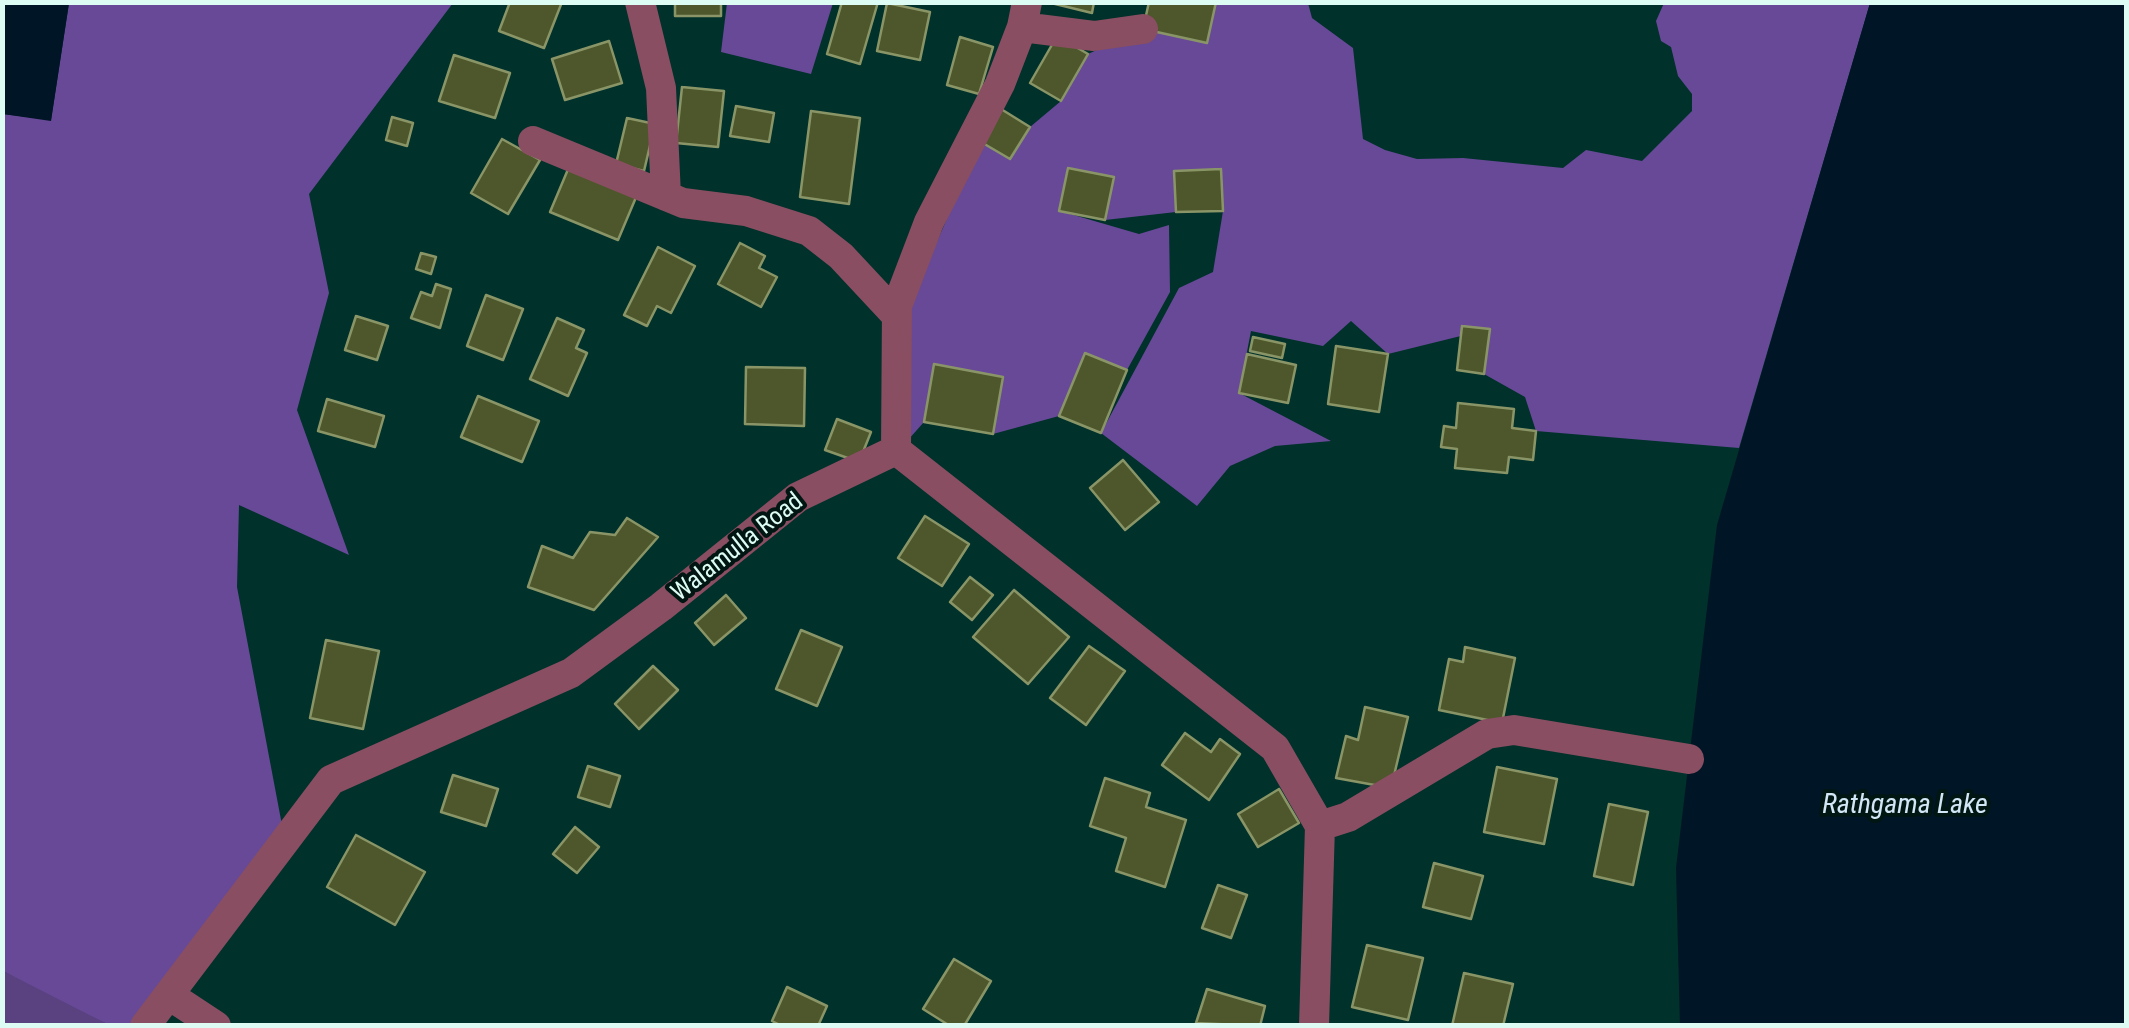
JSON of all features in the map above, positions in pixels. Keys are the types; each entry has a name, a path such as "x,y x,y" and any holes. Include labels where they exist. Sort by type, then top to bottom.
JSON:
{"street":[{"path":"640,2 661,88 666,196"},
{"path":"1143,29 1094,36 1024,15 1000,84 929,222 897,306 896,450 1276,748 1320,826 1314,1026"},
{"path":"533,141 684,203 746,211 809,231 841,256 897,316"},
{"name":"Walamulla Road","path":"145,1026 331,780 571,674 798,497 896,450"},
{"path":"1320,826 1348,818 1487,734 1514,730 1689,759"},
{"path":"168,995 216,1026"}],"shaded area":[{"path":"69,3 453,3 309,194 329,293 297,410 349,555 239,505 237,587 285,841 145,1025 109,1025 3,971 3,114 51,120"},
{"path":"727,3 833,3 811,74 721,52"},
{"path":"1216,3 1308,3 1312,18 1353,48 1363,139 1385,150 1417,159 1463,158 1563,168 1586,150 1642,161 1692,111 1692,94 1678,76 1671,47 1661,41 1656,21 1664,3 1870,3 1739,448 1536,431 1525,397 1484,374 1489,329 1388,354 1351,321 1323,346 1251,331 1239,393 1331,441 1275,446 1230,466 1197,506 1101,433 1179,288 1213,272 1223,211 1220,169 1174,171 1176,212 1105,220 1113,178 1068,168 1060,211 1139,234 1169,225 1170,292 1127,370 1085,354 1059,416 993,434 1003,377 934,364 924,422 908,440 907,309 981,142 1010,158 1030,127 1061,101 1088,54 1143,29 1207,43"},
{"path":"3,971 53,994 109,1025 3,1026"}],"water":[{"path":"3,2 69,3 51,121 3,114"},
{"name":"Rathgama Lake","path":"1870,3 2126,3 2126,1025 1680,1026 1676,868 1717,525"}],"building":[{"path":"510,2 562,2 544,48 499,31"},
{"path":"675,2 721,2 721,16 675,16"},
{"path":"842,2 878,2 860,64 827,54"},
{"path":"1047,2 1094,2 1092,13"},
{"path":"1149,2 1216,2 1207,43 1143,29"},
{"path":"887,3 930,12 920,60 877,51"},
{"path":"1057,36 1088,54 1061,101 1030,83"},
{"path":"960,37 993,47 979,94 947,85"},
{"path":"609,41 622,83 565,100 552,59"},
{"path":"454,55 510,73 495,118 439,101"},
{"path":"682,87 724,91 718,147 676,143"},
{"path":"736,106 774,113 769,142 730,136"},
{"path":"1001,109 1030,127 1010,159 981,142"},
{"path":"811,111 860,118 849,204 800,197"},
{"path":"392,117 413,123 407,146 386,140"},
{"path":"627,118 655,124 644,171 616,164"},
{"path":"502,139 540,160 508,214 471,193"},
{"path":"569,167 637,195 618,240 550,212"},
{"path":"1068,168 1114,177 1105,220 1059,211"},
{"path":"1221,169 1223,211 1176,212 1174,171"},
{"path":"740,243 765,256 759,268 777,277 761,307 718,284"},
{"path":"658,247 695,266 671,313 657,306 647,326 624,315"},
{"path":"421,253 436,257 431,274 416,269"},
{"path":"436,284 451,289 440,328 411,318 421,292 432,296"},
{"path":"486,295 523,309 503,360 467,346"},
{"path":"356,316 388,326 377,360 345,350"},
{"path":"557,318 584,330 576,348 587,353 568,396 530,379"},
{"path":"1462,326 1490,329 1484,374 1457,370"},
{"path":"1253,337 1285,344 1282,358 1250,351"},
{"path":"1336,346 1388,354 1379,412 1328,404"},
{"path":"1085,353 1127,370 1101,433 1059,416"},
{"path":"1247,354 1296,365 1288,403 1239,393"},
{"path":"934,364 1003,377 993,434 924,422"},
{"path":"746,367 805,368 804,426 745,424"},
{"path":"478,396 539,421 522,462 461,437"},
{"path":"327,399 384,416 375,447 318,431"},
{"path":"1458,403 1514,409 1512,428 1536,431 1533,460 1509,457 1507,473 1455,468 1457,449 1441,447 1444,426 1456,428"},
{"path":"837,419 871,432 859,462 825,450"},
{"path":"1123,460 1159,502 1125,530 1090,488"},
{"path":"925,516 969,544 942,586 898,558"},
{"path":"627,518 658,537 594,610 528,587 542,546 573,558 590,532 615,535"},
{"path":"970,577 993,595 972,620 950,602"},
{"path":"1014,590 1069,637 1028,684 973,637"},
{"path":"726,595 746,618 714,645 695,623"},
{"path":"801,630 842,647 817,706 776,689"},
{"path":"326,640 379,651 363,729 310,718"},
{"path":"1089,646 1125,671 1086,725 1050,698"},
{"path":"1465,647 1515,658 1502,723 1439,710 1449,659 1463,662"},
{"path":"653,666 678,690 639,729 615,704"},
{"path":"1365,707 1408,717 1391,788 1336,778 1346,736 1358,740"},
{"path":"1185,733 1211,752 1220,739 1240,754 1209,800 1162,765"},
{"path":"588,766 620,776 610,807 578,797"},
{"path":"1497,767 1557,779 1544,844 1484,832"},
{"path":"453,775 498,789 486,826 441,812"},
{"path":"1105,778 1150,793 1146,807 1186,820 1165,887 1116,871 1126,838 1090,826"},
{"path":"1279,789 1299,823 1258,847 1238,814"},
{"path":"1609,804 1648,812 1633,885 1594,876"},
{"path":"575,827 599,847 577,873 553,854"},
{"path":"356,835 425,872 395,925 327,887"},
{"path":"1434,863 1483,876 1471,919 1423,907"},
{"path":"1218,885 1247,895 1231,938 1202,928"},
{"path":"1367,945 1423,958 1408,1020 1352,1007"},
{"path":"954,959 991,981 964,1026 950,1026 923,1009"},
{"path":"1464,973 1513,984 1503,1026 1452,1026"},
{"path":"787,987 827,1006 818,1026 782,1026 772,1021"},
{"path":"1207,989 1265,1006 1260,1026 1196,1023"}]}
